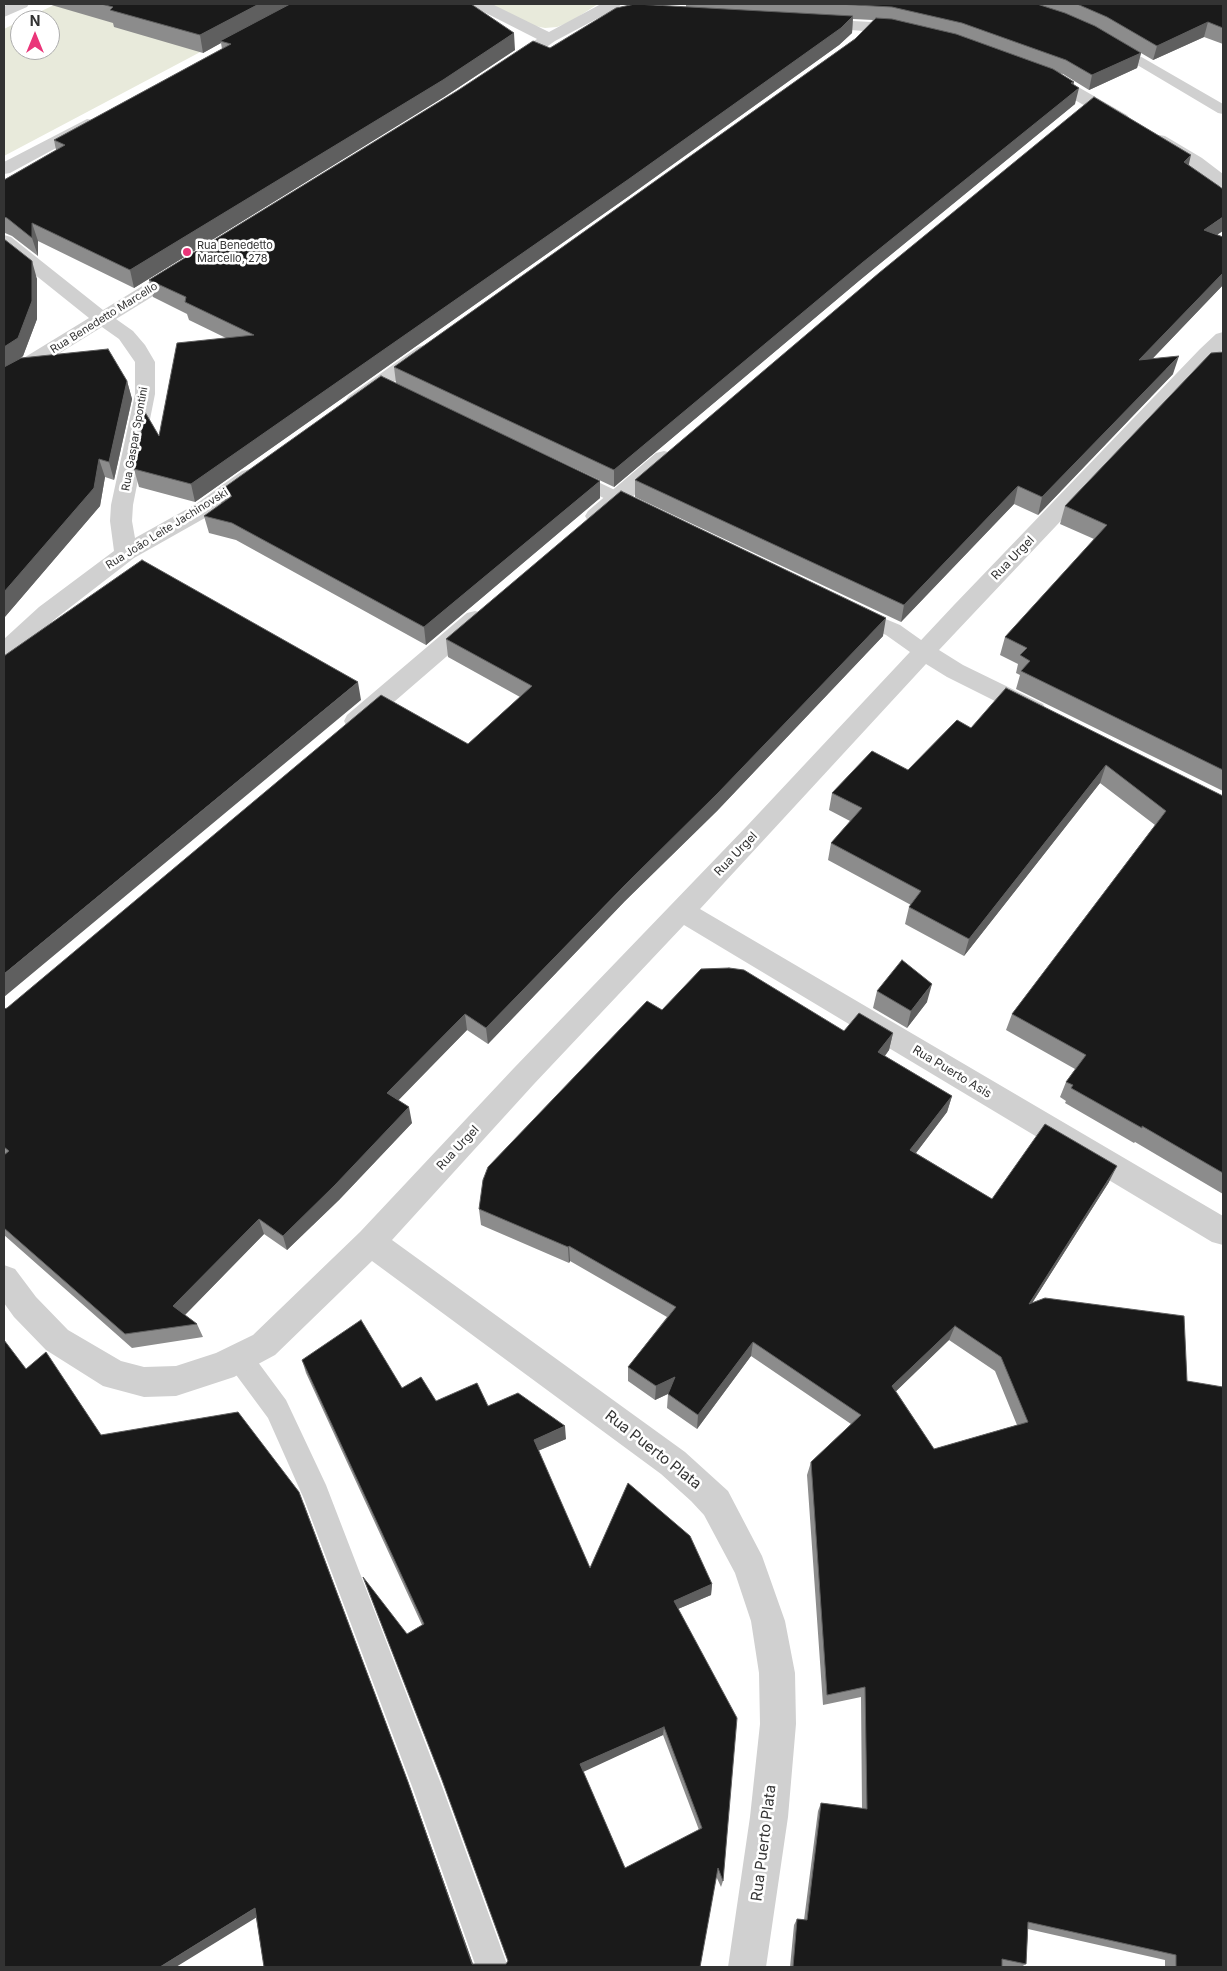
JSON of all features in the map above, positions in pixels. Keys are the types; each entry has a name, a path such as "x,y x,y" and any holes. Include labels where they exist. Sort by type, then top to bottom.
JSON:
{"street":[{"path":"4,12 22,4"},
{"path":"480,4 549,38"},
{"path":"491,76 549,38 613,10"},
{"path":"798,23 870,26 924,34"},
{"path":"853,43 870,26"},
{"path":"1032,70 1056,80 1196,162 1223,182"},
{"path":"1072,117 1091,102"},
{"path":"4,169 103,115"},
{"name":"Rua Gaspar Spontini","path":"4,241 101,319 126,335 138,349 145,362 144,394 122,505 121,521 126,553"},
{"name":"Rua Benedetto Marcello","path":"4,379 197,260"},
{"path":"340,412 389,388 444,338"},
{"name":"Rua Urgel","path":"240,1358 264,1345 371,1242 524,1076 1223,338"},
{"path":"583,527 678,446"},
{"name":"Rua João Leite Jachinovski","path":"4,652 47,613 126,553 204,510 268,464"},
{"path":"342,733 494,603"},
{"path":"924,652 955,671 1054,720"},
{"name":"Rua Puerto Asis","path":"682,911 1223,1232"},
{"name":"Rua Puerto Plata","path":"371,1242 673,1464 703,1489 716,1504 735,1537 750,1568 768,1621 777,1673 778,1724 769,1817 747,1967"},
{"path":"4,1279 26,1307 58,1340 114,1375 144,1382 176,1381 203,1374 240,1358"}],"lane":[{"path":"1098,36 1139,58 1223,110"},
{"path":"556,468 653,515"},
{"path":"840,605 893,630 924,652"},
{"path":"240,1358 277,1408 316,1495 428,1789 492,1967"}],"shaded area":[{"path":"56,4 223,40 4,156 4,29 10,26 10,60 60,60 60,10 44,10"},
{"path":"489,4 598,4 570,22 557,27 545,28 535,26"}],"building":[{"path":"101,4 259,4 200,35 110,10 113,7"},
{"path":"290,4 471,4 514,33 443,80 130,270 32,223 32,238 4,217 4,180 65,145 54,140 231,44 220,41"},
{"path":"635,4 853,16 841,28 629,179 191,484 134,469 145,412 159,436 177,343 254,335 185,302 186,297 149,280 457,91 533,41 550,48 616,8"},
{"path":"837,4 1037,4 1065,13 1095,26 1141,53 1092,75 1066,60 962,23 892,7"},
{"path":"1077,4 1223,4 1223,28 1208,22 1157,46 1107,17"},
{"path":"876,18 892,19 956,34 1053,69 1074,82 1071,83 1079,88 862,263 614,470 394,367 855,39"},
{"path":"1094,97 1191,155 1184,162 1223,189 1223,217 1204,230 1223,237 1223,273 1139,360 1179,356 1042,497 1018,486 904,605 635,480 879,273"},
{"path":"4,239 32,261 32,301 18,338 4,347"},
{"path":"108,349 127,381 109,462 99,459 94,488 4,592 4,367 21,358"},
{"path":"1223,352 1223,770 1021,671 1030,661 1020,655 1027,648 1005,637 1107,525 1065,506 1211,353"},
{"path":"381,376 600,481 424,627 232,523 204,516 232,496 218,492"},
{"path":"621,491 886,618 718,793 626,884 486,1028 465,1014 387,1093 409,1107 335,1185 283,1236 259,1219 173,1306 197,1324 125,1334 4,1228 4,1155 9,1151 4,1147 4,1009 381,695 468,744 532,686 446,639"},
{"path":"142,560 358,682 4,974 4,656"},
{"path":"1006,688 1223,796 1223,1173 1071,1088 1073,1085 1066,1082 1086,1055 1012,1014 1166,811 1106,765 969,939 909,907 921,891 831,843 862,808 832,793 872,751 908,770 957,720 971,728"},
{"path":"902,960 932,984 911,1011 877,991"},
{"path":"729,968 744,970 844,1031 859,1013 893,1033 878,1052 952,1096 910,1150 992,1199 1045,1124 1117,1166 1029,1304 1045,1298 1184,1316 1187,1381 1223,1387 1223,1967 1176,1967 1176,1955 1028,1922 1026,1964 1002,1959 1002,1967 793,1967 797,1919 807,1920 821,1803 867,1809 865,1687 827,1695 811,1462 861,1415 753,1342 698,1415 668,1394 675,1377 656,1386 628,1367 676,1307 569,1246 479,1209 483,1180 488,1167 647,1001 662,1010 701,969","holes":["955,1326 1001,1357 1028,1422 934,1449 892,1386"]},
{"path":"361,1320 402,1388 421,1377 436,1401 477,1383 488,1406 518,1393 565,1426 534,1440 590,1568 628,1483 690,1536 712,1584 674,1601 737,1718 723,1881 718,1868 700,1967 264,1967 255,1908 160,1967 4,1967 4,1340 26,1369 46,1352 101,1435 238,1412 299,1492 408,1782 472,1964 506,1964 508,1961 442,1780 363,1577 407,1634 424,1624 302,1360","holes":["664,1727 702,1828 625,1868 580,1764"]}],"place":[{"name":"Rua Benedetto Marcello, 278","path":"187,252"}]}
